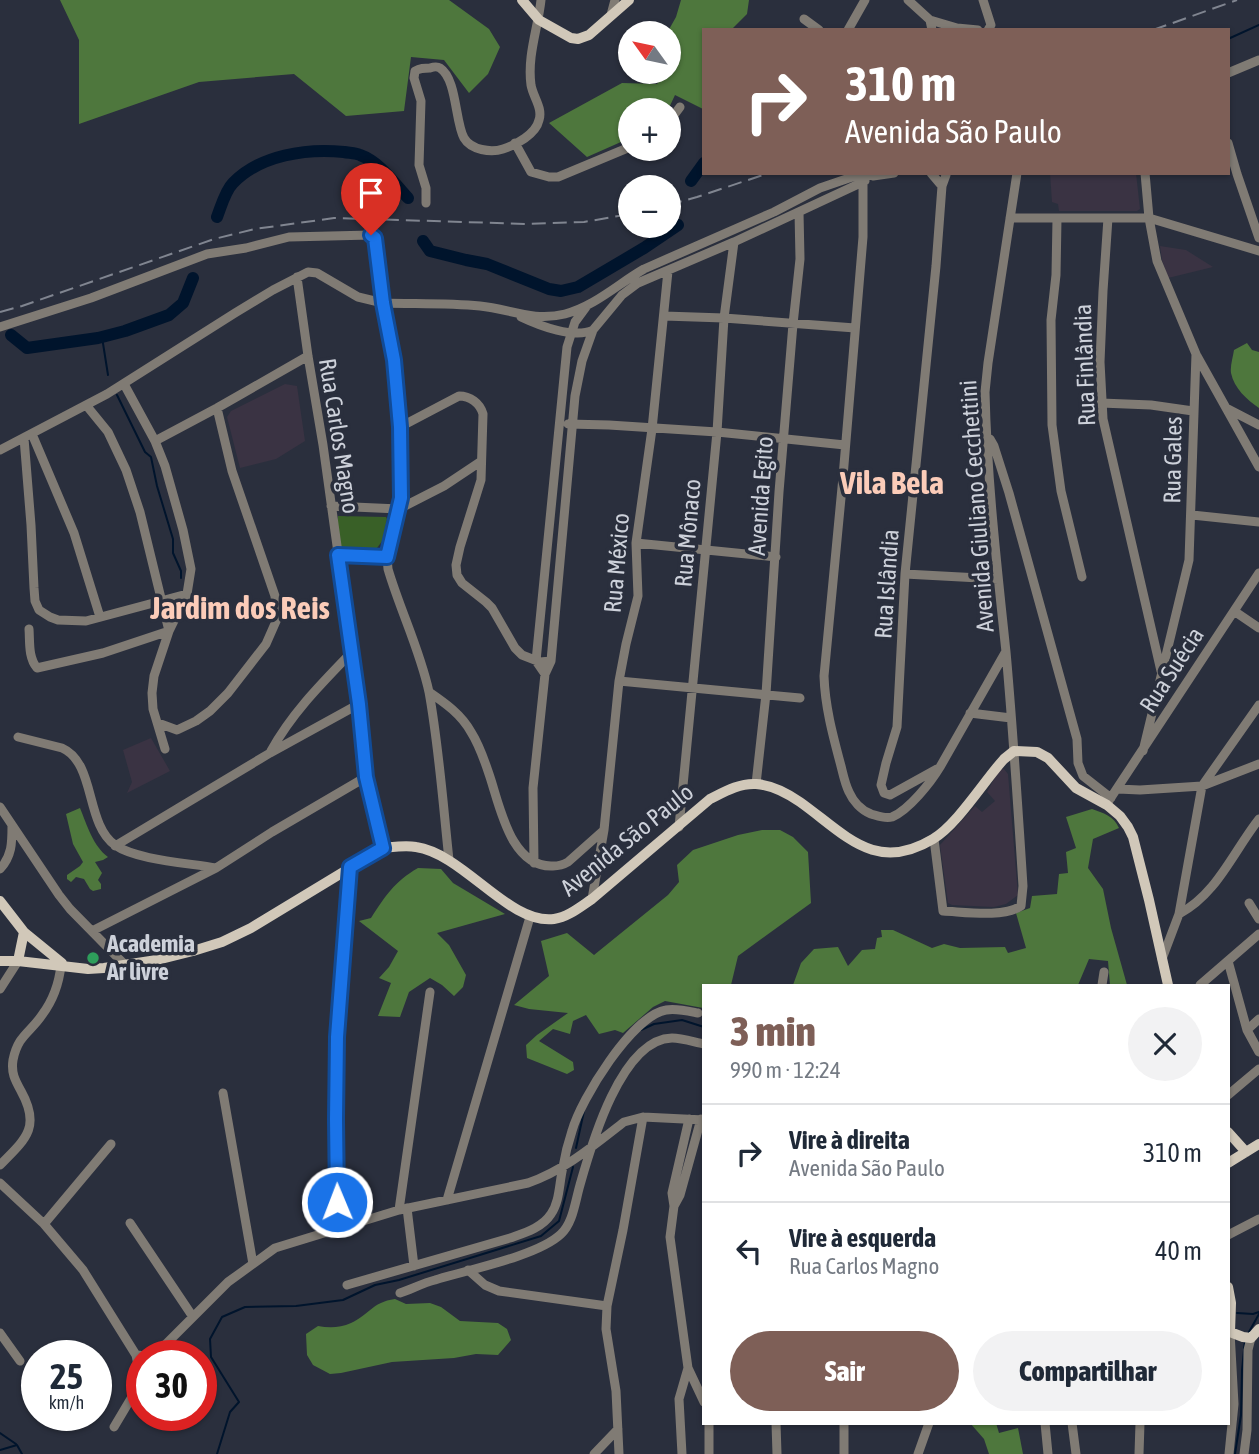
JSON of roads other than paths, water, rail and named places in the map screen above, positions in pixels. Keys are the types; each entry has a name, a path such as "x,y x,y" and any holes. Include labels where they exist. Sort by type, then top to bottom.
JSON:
{"main road":[{"path":"522,0 539,20 571,38 578,39 589,36 629,0"},
{"path":"756,784 778,789 795,799 861,846 874,851 903,853 934,839 1014,751 1037,752 1048,758 1076,788 1109,802 1128,827 1149,900 1168,984"},
{"name":"Avenida São Paulo","path":"530,917 555,919 571,913 592,899 710,799 728,790 756,784"},
{"path":"0,961 88,969 126,966 193,951 222,942 251,928 383,848 405,846 418,847 449,859 530,917"},
{"path":"0,901 24,932 63,965"},
{"path":"18,961 24,932"},
{"path":"1230,1134 1246,1152"},
{"path":"1230,1162 1258,1146"},
{"path":"1230,1298 1230,1317"},
{"path":"1232,1333 1253,1335"}],"street":[{"path":"426,203 426,188 419,165 421,101 414,78 416,69 436,67 443,71 453,92 463,136 469,144 494,151 515,143 531,133 540,120 541,112 531,88 530,74 541,0"},
{"path":"611,15 615,0"},
{"path":"849,28 865,0"},
{"path":"908,0 931,25 957,28"},
{"path":"983,0 989,28"},
{"path":"804,19 816,28"},
{"path":"1230,72 1259,60"},
{"path":"515,143 530,172 549,177 566,174 618,152"},
{"path":"1230,150 1259,238"},
{"path":"513,314 545,317 566,314 591,303 644,269 774,212 817,190 860,175"},
{"path":"534,863 533,788 545,674 551,661 572,424 578,376 593,330 622,295 638,283 880,175"},
{"path":"933,175 942,186"},
{"name":"Rua Islândia","path":"940,767 890,795 882,790 886,763 897,727 905,574 942,186 947,175"},
{"name":"Avenida Giuliano Cecchettini","path":"934,839 943,911 979,914 1014,910 1021,906 1023,886 1014,751 985,392 1017,175"},
{"name":"Rua Gales","path":"1143,751 1189,561 1196,354 1160,271 1149,218 1144,175"},
{"path":"863,182 863,237 824,677 825,700 834,742 848,791 857,804 866,812 886,818 893,817 920,794 932,781 1006,652"},
{"path":"817,190 825,198"},
{"path":"815,203 817,190"},
{"name":"Avenida Egito","path":"756,784 766,694 779,492 800,259 799,212"},
{"path":"1010,218 1149,218 1259,251"},
{"name":"Rua Finlândia","path":"1108,218 1100,362 1101,403 1161,673"},
{"path":"1057,219 1056,275 1051,320 1052,425 1061,491 1082,577"},
{"path":"0,327 91,298 207,254 246,248 277,239 305,236 374,236 394,360 400,427 401,498 387,557 388,569 429,692 449,859"},
{"name":"Rua Mônaco","path":"679,827 717,432 724,318 734,242"},
{"name":"Rua México","path":"592,899 604,831 619,681 638,596 636,543 652,429 668,271"},
{"path":"0,450 124,384 234,313 308,272 317,273 358,297 383,303 482,306 570,333 593,330"},
{"name":"Rua Carlos Magno","path":"297,277 359,704 366,777 383,848"},
{"path":"591,303 602,304 604,315"},
{"path":"545,674 536,661 562,382 570,333 579,316 591,303"},
{"path":"664,316 855,328"},
{"path":"1196,354 1259,467"},
{"path":"155,441 307,356"},
{"path":"124,384 155,441 165,466 191,569 187,594 169,631 153,676 153,709 165,749 177,730 210,711 228,693 266,644 277,619 275,596 232,471 217,408"},
{"path":"400,427 455,397 468,397 478,404 483,414 481,472 479,488 460,547 457,575 462,583 492,608 514,648 536,661 551,661"},
{"path":"1101,403 1151,405 1193,411"},
{"path":"86,405 108,432 119,452 134,493 169,631"},
{"path":"1227,408 1259,425"},
{"path":"560,424 717,432 845,446"},
{"path":"987,435 1009,493 1077,739 1080,770 1109,802"},
{"path":"28,436 75,533 100,617"},
{"path":"28,436 35,601 39,610 58,620 86,621 187,594"},
{"path":"331,506 399,509 444,486 480,462"},
{"path":"1192,515 1259,522"},
{"path":"549,537 562,539"},
{"path":"636,543 776,557"},
{"path":"338,555 387,557"},
{"name":"Rua Suécia","path":"1109,802 1259,573"},
{"path":"905,574 998,579"},
{"path":"145,605 153,596 157,581"},
{"path":"1234,611 1259,628"},
{"path":"29,629 31,657 37,668 103,653 169,631"},
{"path":"270,753 281,732 297,711 351,653"},
{"path":"619,681 800,698"},
{"path":"429,692 462,718 472,733 482,754 505,825 526,857 534,863 547,866 565,864 604,831"},
{"path":"115,846 270,753 359,704"},
{"path":"1162,959 1179,914 1202,786 1259,705"},
{"path":"970,713 1011,718"},
{"path":"158,723 177,730"},
{"path":"18,737 62,748 74,757 103,831 115,846 144,856 216,867"},
{"path":"1118,789 1202,786 1259,764"},
{"path":"92,931 216,867 366,777"},
{"path":"0,807 59,895 126,966"},
{"path":"1179,914 1208,892 1259,819"},
{"path":"0,869 12,846 12,824"},
{"path":"340,1228 337,1202 337,1037 350,867"},
{"path":"1249,903 1259,919"},
{"path":"447,1200 530,917"},
{"path":"1201,984 1259,934"},
{"path":"0,989 18,961"},
{"path":"1228,961 1247,1030 1259,1052"},
{"path":"0,1165 20,1145 31,1126 30,1108 13,1077 17,1046 53,999 63,965"},
{"path":"1102,984 1104,972"},
{"path":"414,1266 403,1209 430,992"},
{"path":"346,1285 510,1238 546,1221 553,1212 558,1197 573,1127 601,1072 635,1029 652,1015 665,1010 698,1013"},
{"path":"1247,1030 1259,1019"},
{"path":"400,1293 528,1252 564,1232 569,1225 601,1117 630,1065 643,1050 671,1038 702,1044"},
{"path":"1230,1094 1259,1069"},
{"path":"223,1093 253,1264"},
{"path":"601,1117 624,1122"},
{"path":"619,1454 616,1391 606,1329 607,1306 643,1117"},
{"path":"170,1340 228,1282 275,1248 403,1209 546,1177 562,1169 624,1122 643,1117 702,1120 680,1195 674,1206"},
{"path":"689,1119 672,1193 674,1206 670,1237 688,1368 702,1398"},
{"path":"44,1224 111,1144"},
{"path":"0,1183 44,1224 83,1270 127,1340"},
{"path":"1230,1234 1259,1219"},
{"path":"130,1223 192,1317"},
{"path":"468,1270 485,1285 499,1290 607,1306"},
{"path":"0,1333 20,1361"},
{"path":"1229,1454 1234,1404 1232,1333"},
{"path":"1244,1454 1247,1430 1247,1356 1253,1335"},
{"path":"682,1454 679,1399 688,1368"},
{"path":"114,1427 126,1406"},
{"path":"709,1425 709,1454"},
{"path":"776,1425 777,1454"},
{"path":"844,1425 844,1454"},
{"path":"918,1454 928,1425"},
{"path":"1045,1425 1048,1454"},
{"path":"1072,1425 1076,1454"},
{"path":"1139,1454 1140,1425"},
{"path":"594,1454 618,1429"}],"waterway":[{"path":"1230,38 1259,25"},
{"path":"217,217 228,190 244,173 270,160 315,151 344,152 367,158 408,198"},
{"path":"691,181 702,166"},
{"path":"423,241 430,251 487,264 549,289 561,291 578,287 659,238"},
{"path":"11,335 27,348 98,338 125,331 169,315 183,303 193,278"},
{"path":"102,337 108,375"},
{"path":"117,395 145,452 151,457 181,578"},
{"path":"641,1030 654,1024 682,1020 702,1026"},
{"path":"576,1148 584,1111"},
{"path":"217,1454 230,1412 239,1402 211,1357 210,1339 222,1317 245,1307 296,1306 343,1300 375,1285 541,1236 559,1221 573,1167"},
{"path":"1237,1313 1259,1312"},
{"path":"1249,1332 1259,1314"},
{"path":"1235,1454 1241,1415 1245,1340"},
{"path":"0,1433 16,1444"},
{"path":"0,1450 17,1445 22,1454"}],"railway":[{"path":"1159,28 1237,0"},
{"path":"681,201 763,175"},
{"path":"0,312 214,239 255,229 334,218 528,224 584,222 618,216"}],"place":[{"name":"Academia Ar livre","path":"93,958"}],"district":[{"name":"Vila Bela","path":"892,483"},
{"name":"Jardim dos Reis","path":"240,608"}]}
